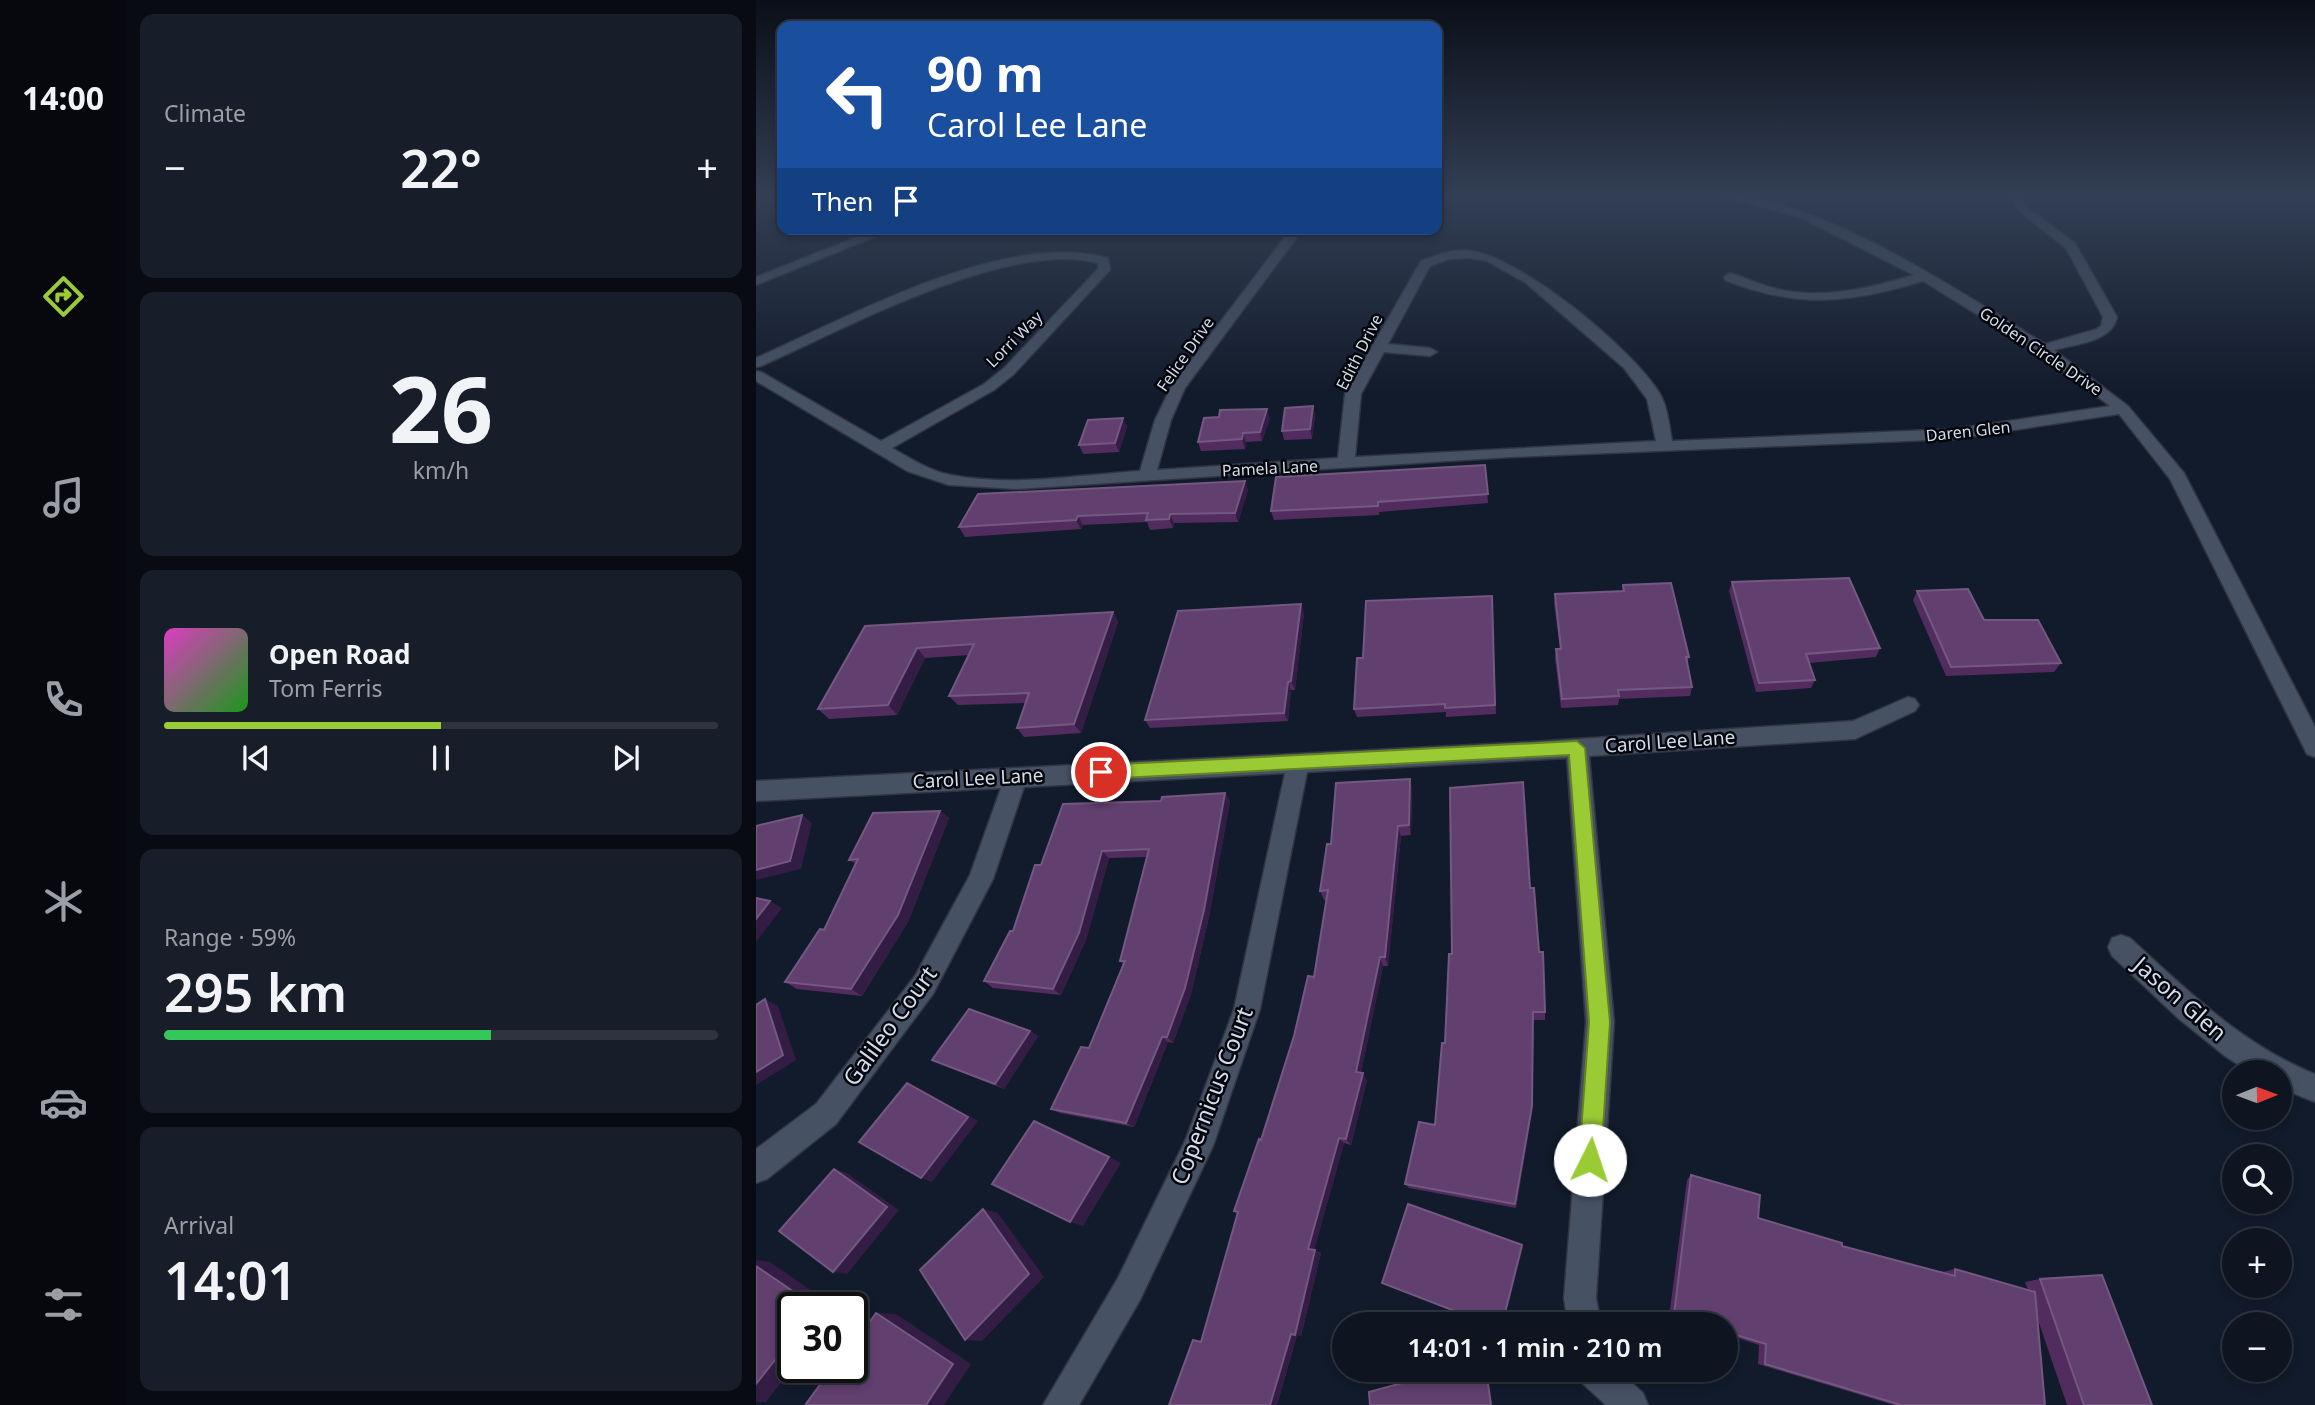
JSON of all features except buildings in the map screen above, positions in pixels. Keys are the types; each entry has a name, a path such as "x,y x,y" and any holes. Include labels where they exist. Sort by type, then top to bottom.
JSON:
{"street":[{"path":"756,281 810,260"},
{"name":"Lorri Way","path":"756,363 957,275 1029,260"},
{"name":"Lorri Way","path":"881,448 989,387 1009,371 1104,270 1104,261 1101,260"},
{"name":"Felice Drive","path":"1147,475 1163,420 1178,387 1274,260"},
{"name":"Edith Drive","path":"1346,464 1353,394 1425,264 1433,260"},
{"name":"Edith Drive","path":"1494,260 1518,269 1632,367 1653,396 1665,446"},
{"name":"Golden Circle Drive","path":"1892,260 1925,276 2043,349 2087,379 2123,410 2178,477 2315,748"},
{"path":"2043,349 2108,328 2110,317 2078,260"},
{"path":"1730,277 1752,287 1788,296 1831,299 1866,294 1925,276"},
{"path":"1379,347 1430,352"},
{"name":"Pamela Lane","path":"756,375 913,467 949,480 1017,485 1147,475 1665,446 1811,442"},
{"name":"Daren Glen","path":"1811,442 1955,434 2123,410"},
{"name":"Carol Lee Lane","path":"756,791 1577,748 1855,730 1908,705"},
{"path":"1577,748 1600,1022 1580,1298 1583,1312"},
{"name":"Copernicus Court","path":"1060,1405 1129,1289 1198,1146 1247,1009 1298,763"},
{"name":"Galileo Court","path":"756,1168 826,1114 924,985 981,879 1016,777"},
{"name":"Jason Glen","path":"2121,947 2221,1038 2296,1082 2315,1088"},
{"path":"1606,1382 1631,1405"}],"route":[{"path":"1101,772 1577,748 1600,1022 1590,1160"}]}
